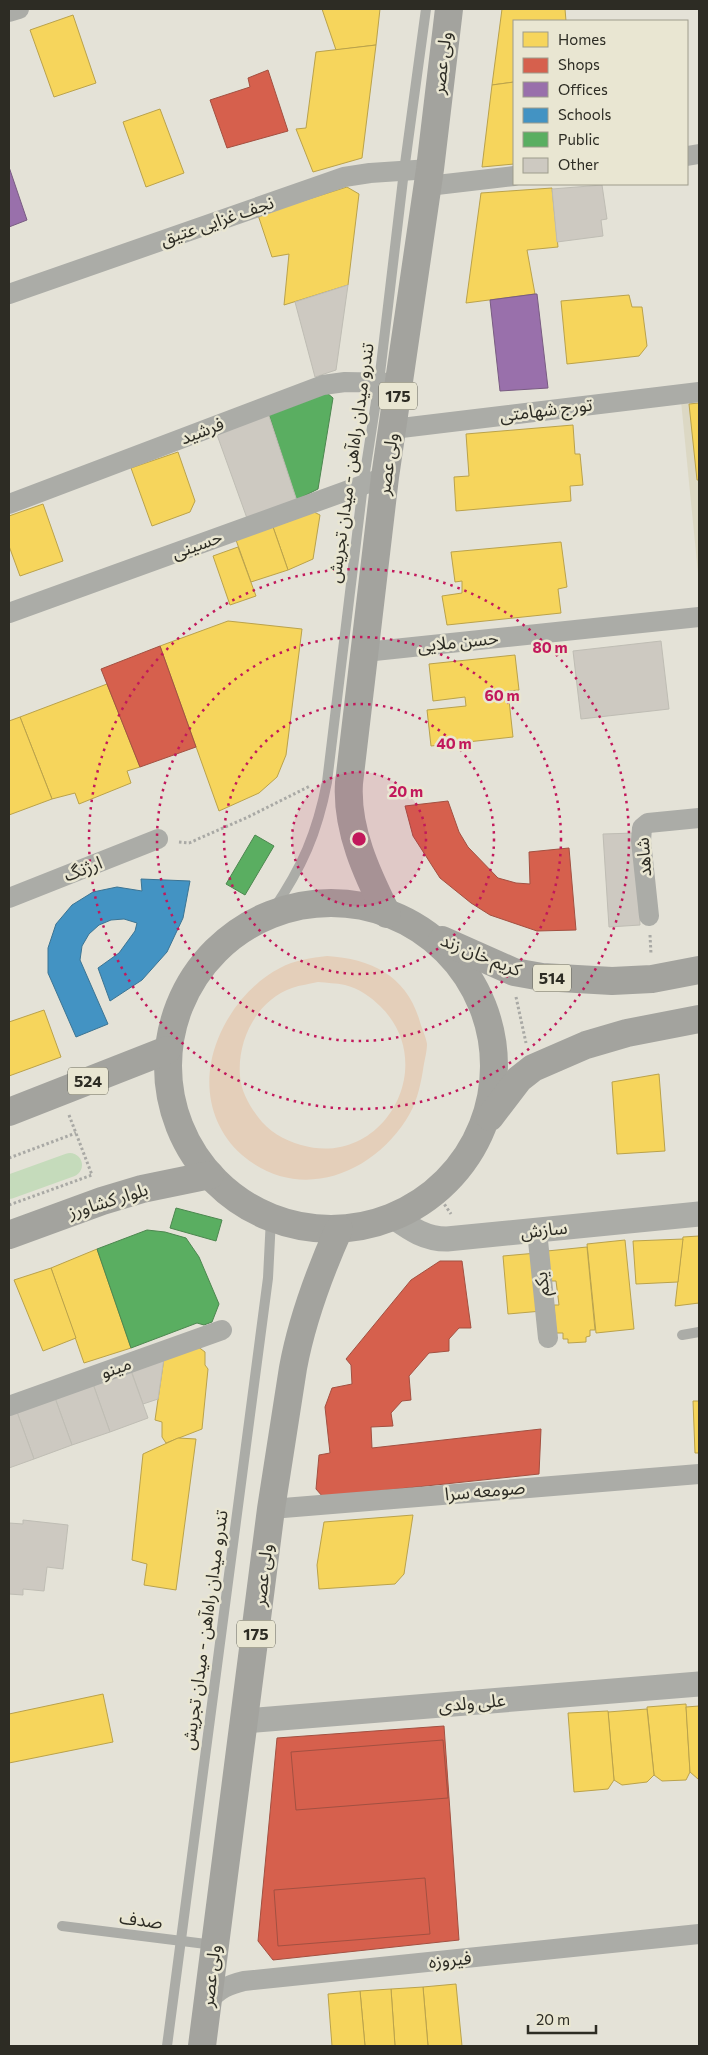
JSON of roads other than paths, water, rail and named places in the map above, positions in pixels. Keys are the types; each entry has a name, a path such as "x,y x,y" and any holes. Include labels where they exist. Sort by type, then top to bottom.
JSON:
{"main road":[{"name":"ولی عصر","path":"387,914 372,885 360,854 349,791 365,652 374,481 393,429 389,382 449,9"},
{"path":"480,1133 493,1088 495,1062 486,1018 478,995 465,973 451,956 414,926 387,914 356,906 326,902 273,910 229,939 203,965 184,996 167,1050 172,1107 188,1146 210,1175 247,1206 271,1218 297,1225 339,1229 362,1226 394,1217 436,1192 461,1165 480,1133 518,1079 533,1068 586,1045 627,1033 699,1019"},
{"name":"کریم خان زند","path":"414,926 514,972 575,980 652,979 699,970"},
{"name":"524","path":"9,1112 167,1050"},
{"name":"بلوار کشاورز","path":"9,1235 102,1201 142,1189 210,1175"},
{"name":"ولی عصر","path":"202,2046 271,1509 296,1350 314,1290 339,1229"}],"street":[{"path":"9,12 19,9"},
{"name":"نجف غزایی عتیق","path":"9,294 344,178 370,173 421,176 513,176"},
{"name":"فرشید","path":"9,504 323,384 389,382"},
{"name":"تورج شهامتی","path":"393,429 699,392"},
{"name":"حسینی","path":"9,613 374,481"},
{"name":"حسن ملایی","path":"365,652 699,617"},
{"name":"شاهد","path":"649,916 642,828 648,823 699,818"},
{"name":"ارژنگ","path":"9,898 158,839"},
{"name":"سازش","path":"394,1217 415,1231 432,1239 447,1239 699,1214"},
{"name":"یکم","path":"537,1230 548,1338"},
{"name":"مینو","path":"9,1406 222,1330"},
{"name":"صومعه سرا","path":"271,1509 699,1474"},
{"name":"علی ولدی","path":"245,1721 699,1684"},
{"name":"فیروزه","path":"208,2002 216,1992 228,1985 244,1981 699,1934"}],"lane":[{"path":"421,176 426,9"},
{"name":"تندرو میدان راه‌آهن - میدان تجریش","path":"273,910 300,867 321,813 389,382"},
{"name":"تندرو میدان راه‌آهن - میدان تجریش","path":"167,2046 268,1278 271,1218"},
{"path":"682,1335 699,1332"},
{"name":"صدف","path":"62,1926 215,1945"}],"waterway":[{"path":"9,1187 70,1165"}]}
